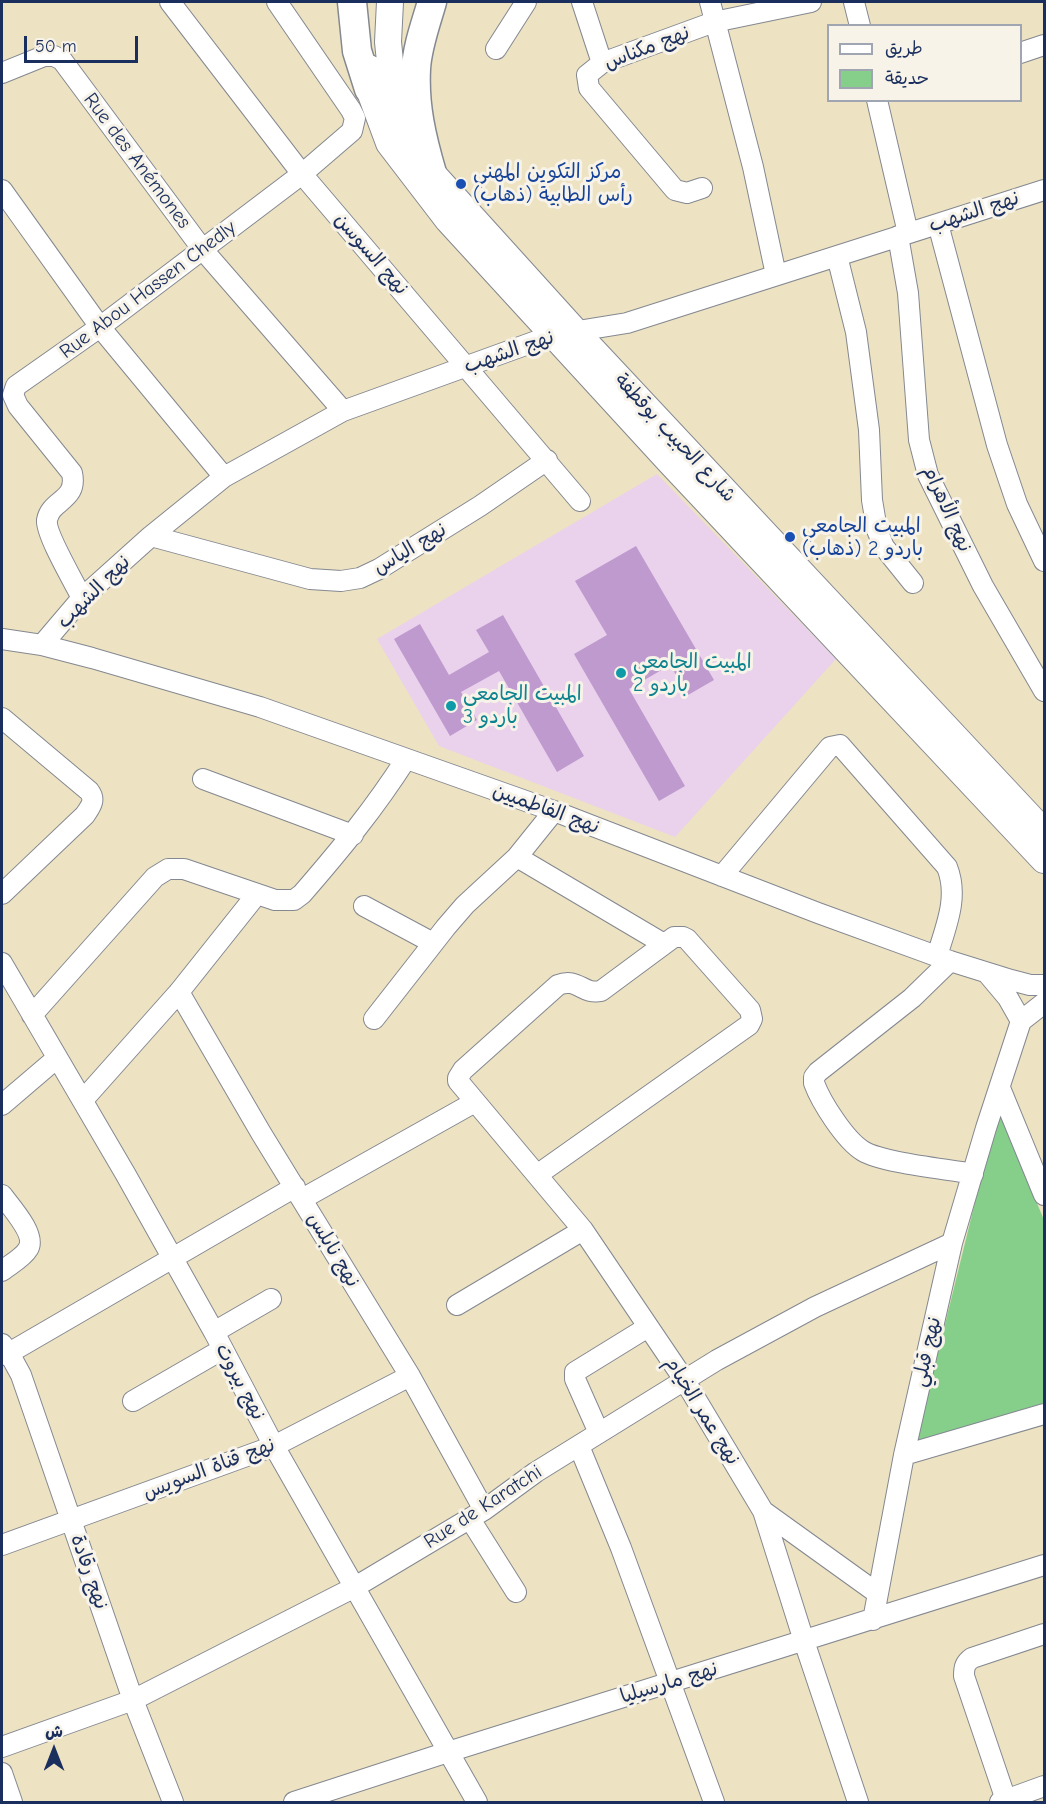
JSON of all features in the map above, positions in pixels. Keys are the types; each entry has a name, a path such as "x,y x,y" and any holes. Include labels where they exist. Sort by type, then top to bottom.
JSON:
{"highway":[{"path":"352,2 357,51 369,89"},
{"path":"432,2 416,67 420,130 432,173"}],"main road":[{"name":"شارع الحبيب بوقطفة","path":"366,2 369,89 389,143 448,220 564,333 1044,832"},
{"name":"شارع الحبيب بوقطفة","path":"390,2 388,42 392,81 403,118 432,173 564,333 1044,860"}],"street":[{"name":"نهج السوسن","path":"170,2 303,174 548,460 580,501"},
{"name":"Rue Abou Hassen Chedly","path":"82,598 51,536 47,522 50,513 71,492 74,482 72,473 18,406 13,395 16,386 203,250 303,174 352,131 355,118 277,2"},
{"path":"496,49 526,2"},
{"path":"582,2 602,63"},
{"path":"710,2 751,158 777,275"},
{"name":"نهج مكناس","path":"702,188 687,193 675,190 589,88 587,75 602,63 714,22 811,2"},
{"path":"854,2 860,24"},
{"path":"1022,52 1044,45"},
{"name":"Rue des Anémones","path":"2,73 44,56 54,56 62,60 203,250 343,411"},
{"name":"نهج الأهرام","path":"877,102 903,235 919,440 928,475 983,586 1044,691"},
{"path":"2,190 100,327 224,477"},
{"name":"نهج الشهب","path":"42,645 82,598 224,477 343,411 564,333 627,323 1044,190"},
{"path":"938,224 997,445 1017,504 1044,561"},
{"path":"837,256 856,332 869,430 877,530 884,547 913,583"},
{"name":"نهج الياس","path":"152,536 310,579 341,581 360,578 380,569 460,519 548,460"},
{"name":"نهج الفاطميين","path":"2,639 42,645 260,707 554,811 818,913 944,958 1030,985 1044,985"},
{"path":"2,718 89,791 93,796 93,802 85,814 2,894"},
{"path":"722,876 830,747 835,745 843,747 946,867 952,880 944,958 912,998 818,1072 814,1077 814,1083 848,1138 863,1151 881,1158 973,1174"},
{"path":"32,1015 155,877 164,871 174,868 184,869 275,900 294,900 302,894 353,835 406,759"},
{"path":"203,779 353,835"},
{"path":"374,1019 465,905 517,856 554,811"},
{"path":"517,856 664,944 679,936 692,942 750,1010 752,1019 749,1024 537,1175"},
{"path":"84,1100 179,992 257,894"},
{"path":"364,906 434,943"},
{"name":"نهج عمر الخيام","path":"664,944 601,992 589,992 573,982 558,985 463,1070 458,1081 583,1230 685,1381 763,1511 858,1803"},
{"name":"نهج بيروت","path":"2,963 84,1100 219,1341 274,1446 477,1803"},
{"path":"987,973 1008,998 1021,1021 1044,1003"},
{"name":"نهج نابلس","path":"179,992 261,1134 410,1376 516,1592"},
{"name":"نهج قبلي","path":"873,1620 904,1455 952,1243 1021,1021"},
{"path":"2,1105 57,1058"},
{"path":"1000,1088 1044,1195"},
{"path":"4,1351 172,1257 475,1102"},
{"path":"2,1195 25,1227 30,1243 28,1250 2,1271"},
{"path":"457,1305 583,1230"},
{"name":"Rue de Karatchi","path":"2,1746 133,1700 355,1587 477,1515 536,1472 717,1360 815,1307 952,1243"},
{"path":"133,1401 219,1341 271,1299"},
{"path":"599,1433 575,1379 575,1372 648,1327"},
{"name":"نهج رقادة","path":"4,1351 21,1375 133,1700 173,1803"},
{"name":"نهج قناة السويس","path":"2,1545 274,1446 410,1376"},
{"path":"904,1455 1044,1414"},
{"path":"579,1446 621,1548 714,1803"},
{"path":"763,1511 877,1593"},
{"name":"نهج مارسيليا","path":"294,1803 448,1752 1044,1565"},
{"path":"1044,1634 972,1658 966,1662 964,1669 964,1676 1003,1801 1044,1787"},
{"path":"2,1773 12,1803"}],"shaded area":[{"path":"657,474 836,659 675,837 439,746 377,639"}],"green space":[{"path":"998,1109 1044,1220 1044,1403 916,1442"}],"building":[{"name":"المبيت الجامعي باردو 2","path":"636,546 714,680 688,695 670,665 629,689 685,786 659,801 574,654 607,635 575,581"},
{"name":"المبيت الجامعي باردو 3","path":"503,615 584,756 557,772 499,671 461,692 477,720 450,736 394,639 420,624 449,675 489,652 476,630"}],"place":[{"name":"مركز التكوين المهني رأس الطابية (ذهاب)","path":"461,184"},
{"name":"المبيت الجامعي باردو 2 (ذهاب)","path":"790,537"},
{"name":"المبيت الجامعي باردو 2","path":"621,673"},
{"name":"المبيت الجامعي باردو 3","path":"451,706"}]}
